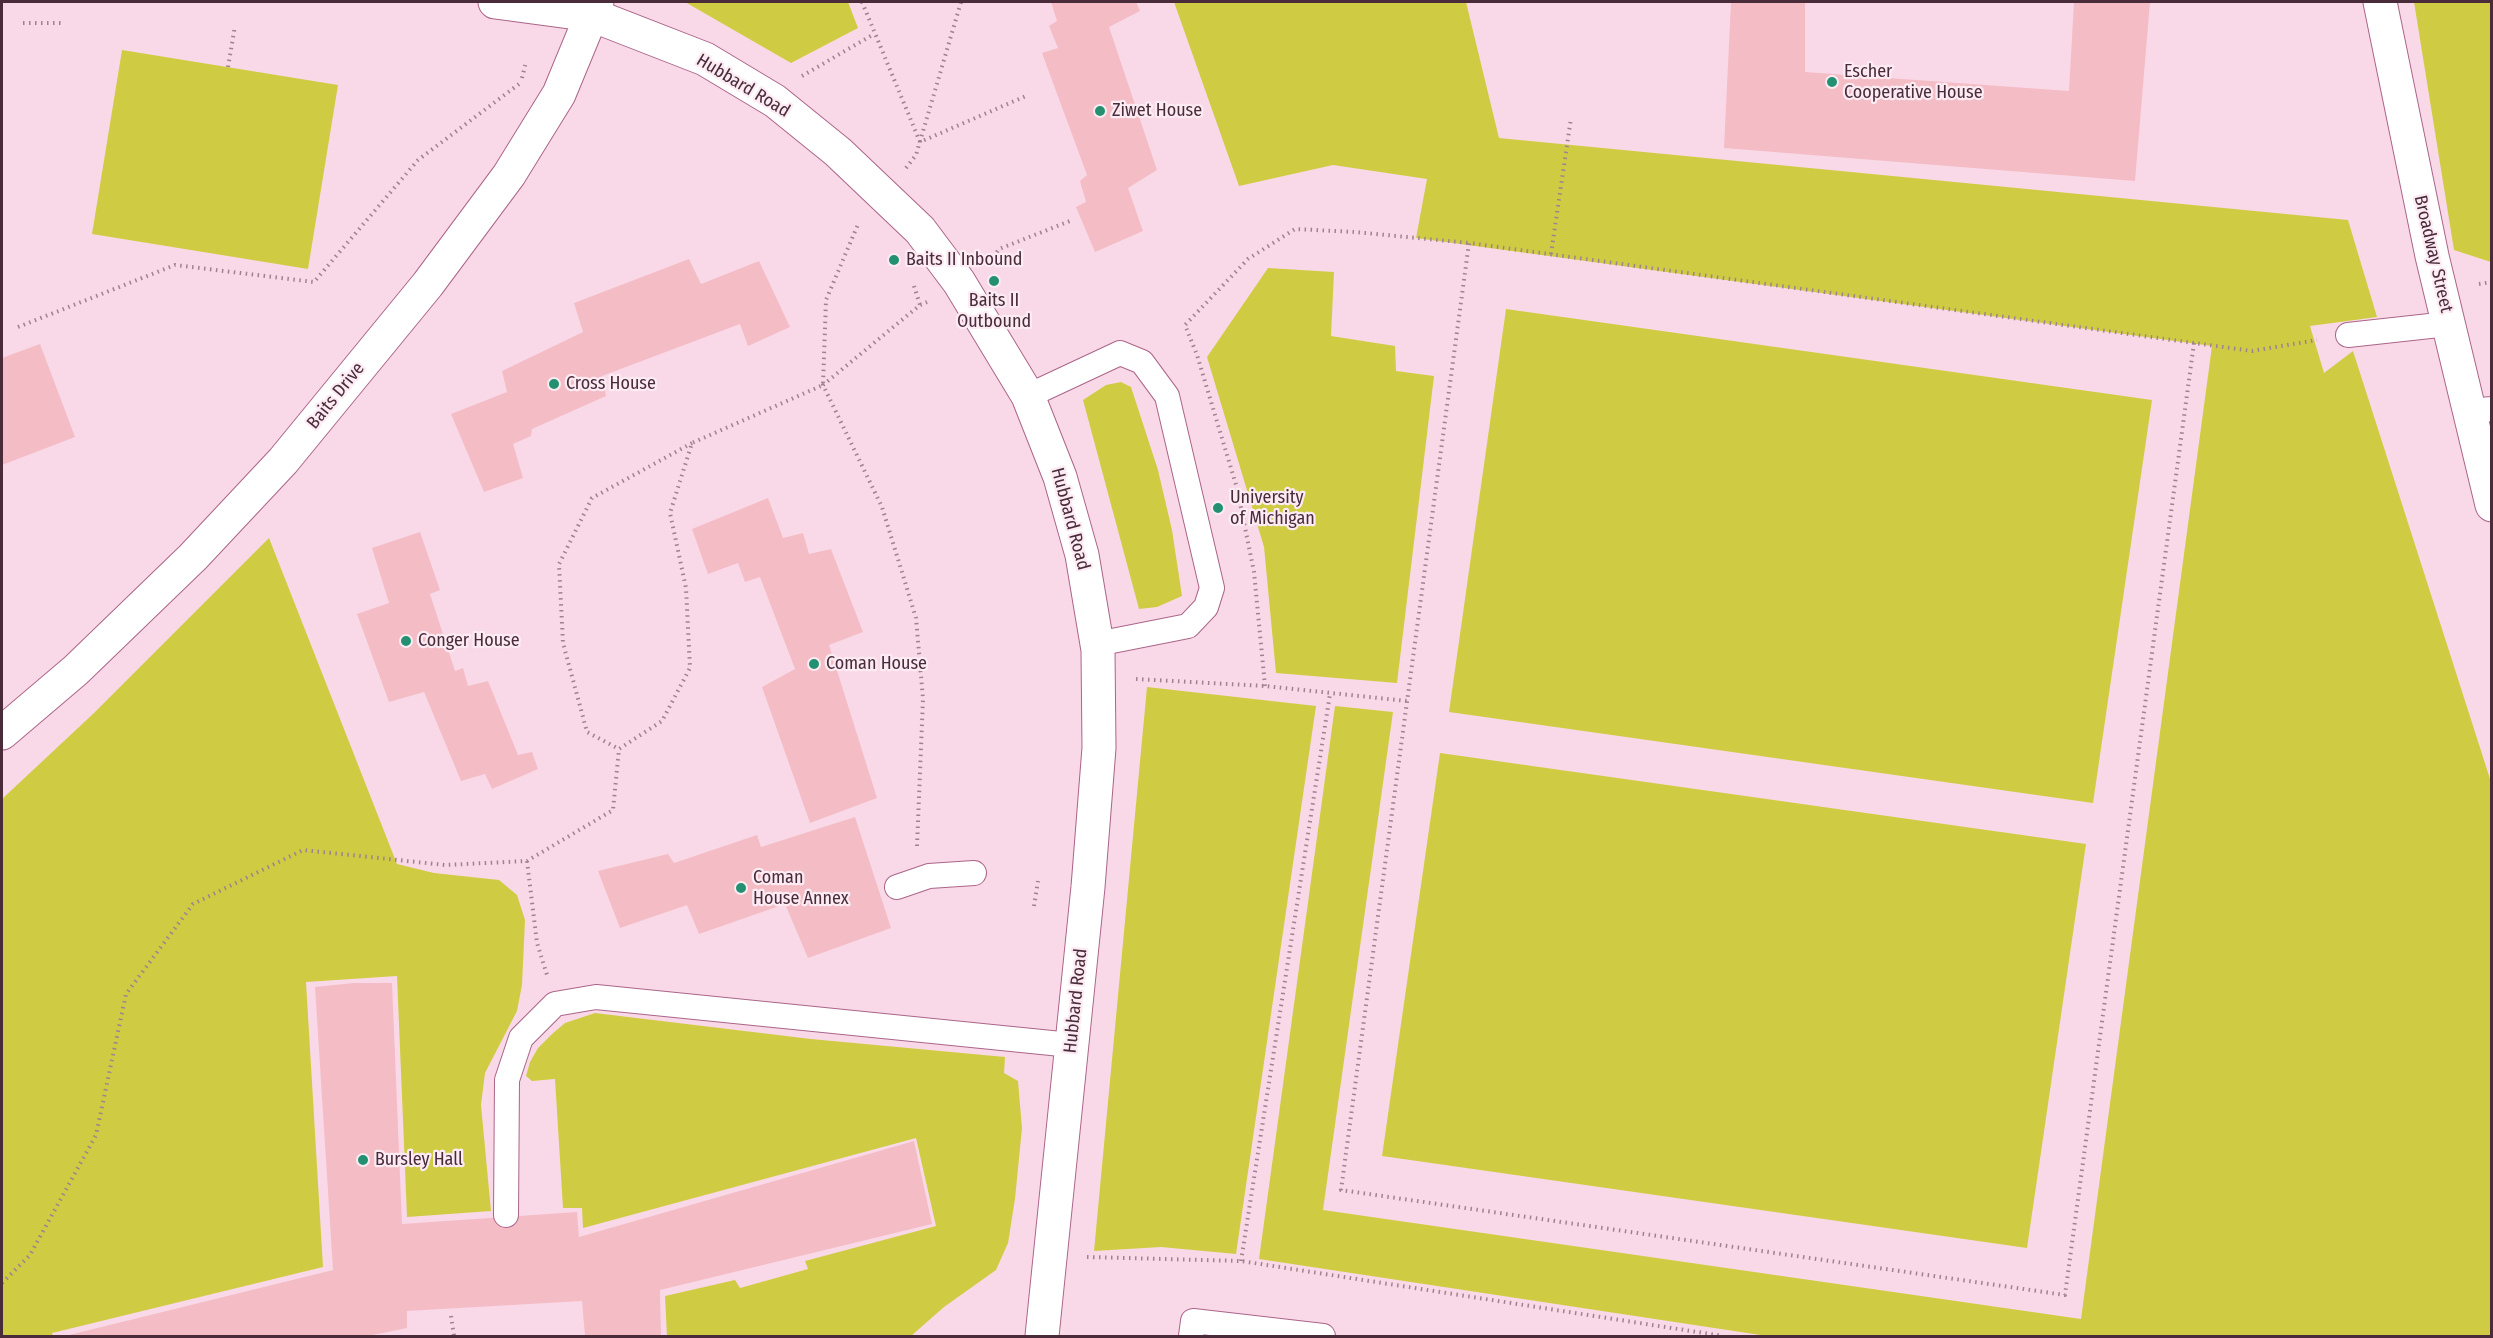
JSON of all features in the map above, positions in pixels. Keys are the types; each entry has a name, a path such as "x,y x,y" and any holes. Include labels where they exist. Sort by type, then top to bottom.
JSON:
{"street":[{"name":"Hubbard Road","path":"495,2 595,8 705,59 775,101 838,152 920,230 959,282 1028,396 1060,477 1082,555 1097,644 1098,748 1088,887 1042,1336"},
{"name":"Broadway Street","path":"2380,2 2448,324 2480,410 2492,505"},
{"name":"Baits Drive","path":"2,733 76,670 193,557 290,452 428,284 509,175 559,94 595,8"}],"lane":[{"path":"2348,335 2448,324"},
{"path":"1028,396 1120,353 1142,362 1167,396 1212,588 1206,608 1188,626 1097,644"},
{"path":"897,887 929,876 974,873"},
{"path":"506,1215 507,1080 521,1038 555,1004 596,997 1071,1045"},
{"path":"1191,1336 1193,1321 1323,1336"}],"path":[{"path":"862,2 920,142"},
{"path":"901,173 916,155 961,2"},
{"path":"23,23 63,23"},
{"path":"228,67 235,26"},
{"path":"796,79 874,34"},
{"path":"18,327 175,265 314,282 418,160 522,82 526,62"},
{"path":"920,142 1026,96"},
{"path":"1551,254 1571,118"},
{"path":"864,216 856,224 826,300 823,386 882,507 916,618 923,699 917,851"},
{"path":"988,264 999,249 1070,221"},
{"path":"1265,686 1254,572 1236,488 1197,355 1185,325 1248,259 1295,230 1354,232 1469,243 2252,351 2348,335"},
{"path":"1469,243 1341,1190 2066,1294 2194,343"},
{"path":"2479,284 2492,282"},
{"path":"913,283 920,305"},
{"path":"619,749 587,732 563,643 558,564 592,498 692,442 823,386 920,305 929,301"},
{"path":"619,749 662,722 690,668 686,588 670,513 692,442"},
{"path":"1134,679 1265,686 1407,701"},
{"path":"1240,1261 1330,694"},
{"path":"2,1283 30,1255 96,1135 126,994 193,904 303,850 445,865 527,861 613,810 619,749"},
{"path":"527,861 537,943 555,1004"},
{"path":"1034,906 1038,881"},
{"path":"1083,1257 1240,1261 1722,1336"},
{"path":"451,1316 454,1336"}],"shaded area":[{"path":"685,2 848,2 858,28 791,63"},
{"path":"1174,2 1466,2 1499,138 2348,220 2377,317 2310,326 2324,373 2353,351 2491,782 2491,1336 1767,1336 1259,1259 1335,706 1393,712 1323,1210 2081,1319 2212,346 1416,238 1427,179 1333,165 1239,186"},
{"path":"2414,2 2491,2 2491,262 2454,250"},
{"path":"122,50 338,85 308,269 92,234"},
{"path":"1268,268 1334,272 1331,336 1395,346 1396,371 1434,376 1397,683 1276,673 1264,547 1207,357"},
{"path":"1506,309 2152,400 2093,803 1449,712"},
{"path":"1121,382 1131,387 1158,470 1172,530 1182,596 1157,607 1139,609 1083,400 1106,385"},
{"path":"269,538 397,864 434,873 499,880 517,895 525,920 522,985 517,1011 485,1073 481,1105 491,1211 407,1217 397,976 306,982 323,1267 52,1333 53,1336 2,1336 2,799 94,713"},
{"path":"1147,687 1316,706 1236,1254 1161,1247 1094,1251"},
{"path":"1440,753 2086,844 2027,1248 1382,1156"},
{"path":"595,1013 811,1039 1005,1057 1004,1073 1018,1081 1022,1128 1008,1243 996,1270 944,1307 911,1336 667,1336 665,1296 735,1280 740,1288 808,1269 805,1261 936,1226 916,1138 583,1228 582,1208 563,1208 555,1079 532,1081 526,1076 530,1062 538,1048 552,1034 565,1023"}],"building":[{"name":"Ziwet House","path":"1051,2 1136,2 1140,11 1109,27 1157,170 1128,188 1143,231 1095,252 1076,207 1086,202 1080,181 1087,175 1042,53 1058,48 1049,26 1057,21"},
{"name":"Escher Cooperative House","path":"1731,2 1805,2 1805,72 2069,91 2074,2 2150,2 2135,181 1724,148"},
{"name":"Cross House","path":"689,259 701,284 759,261 790,327 748,346 740,324 602,376 606,396 532,429 531,436 513,444 523,478 484,492 451,414 507,392 502,371 583,332 574,303"},
{"path":"40,344 75,437 2,465 2,358"},
{"name":"Coman House","path":"768,498 783,538 803,533 809,554 831,549 863,632 829,645 877,798 810,823 762,687 795,669 760,577 745,582 738,563 708,574 692,529"},
{"name":"Conger House","path":"420,532 440,590 430,594 455,671 463,668 468,686 488,681 518,755 532,752 538,769 492,789 485,774 461,781 424,692 389,702 357,614 389,603 372,548"},
{"name":"Coman House Annex","path":"855,817 891,928 808,958 785,904 699,934 687,905 620,928 598,871 668,854 674,863 757,835 761,847"},
{"name":"Bursley Hall","path":"354,983 392,983 402,1224 577,1212 579,1237 914,1141 932,1224 660,1290 661,1336 585,1336 582,1301 407,1311 407,1328 368,1336 65,1336 333,1270 315,987"}],"place":[{"name":"Escher Cooperative House","path":"1832,82"},
{"name":"Ziwet House","path":"1100,111"},
{"name":"Baits II Inbound","path":"894,260"},
{"name":"Baits II Outbound","path":"994,281"},
{"name":"Cross House","path":"554,384"},
{"name":"University of Michigan","path":"1218,508"},
{"name":"Conger House","path":"406,641"},
{"name":"Coman House","path":"814,664"},
{"name":"Coman House Annex","path":"741,888"},
{"name":"Bursley Hall","path":"363,1160"}]}
